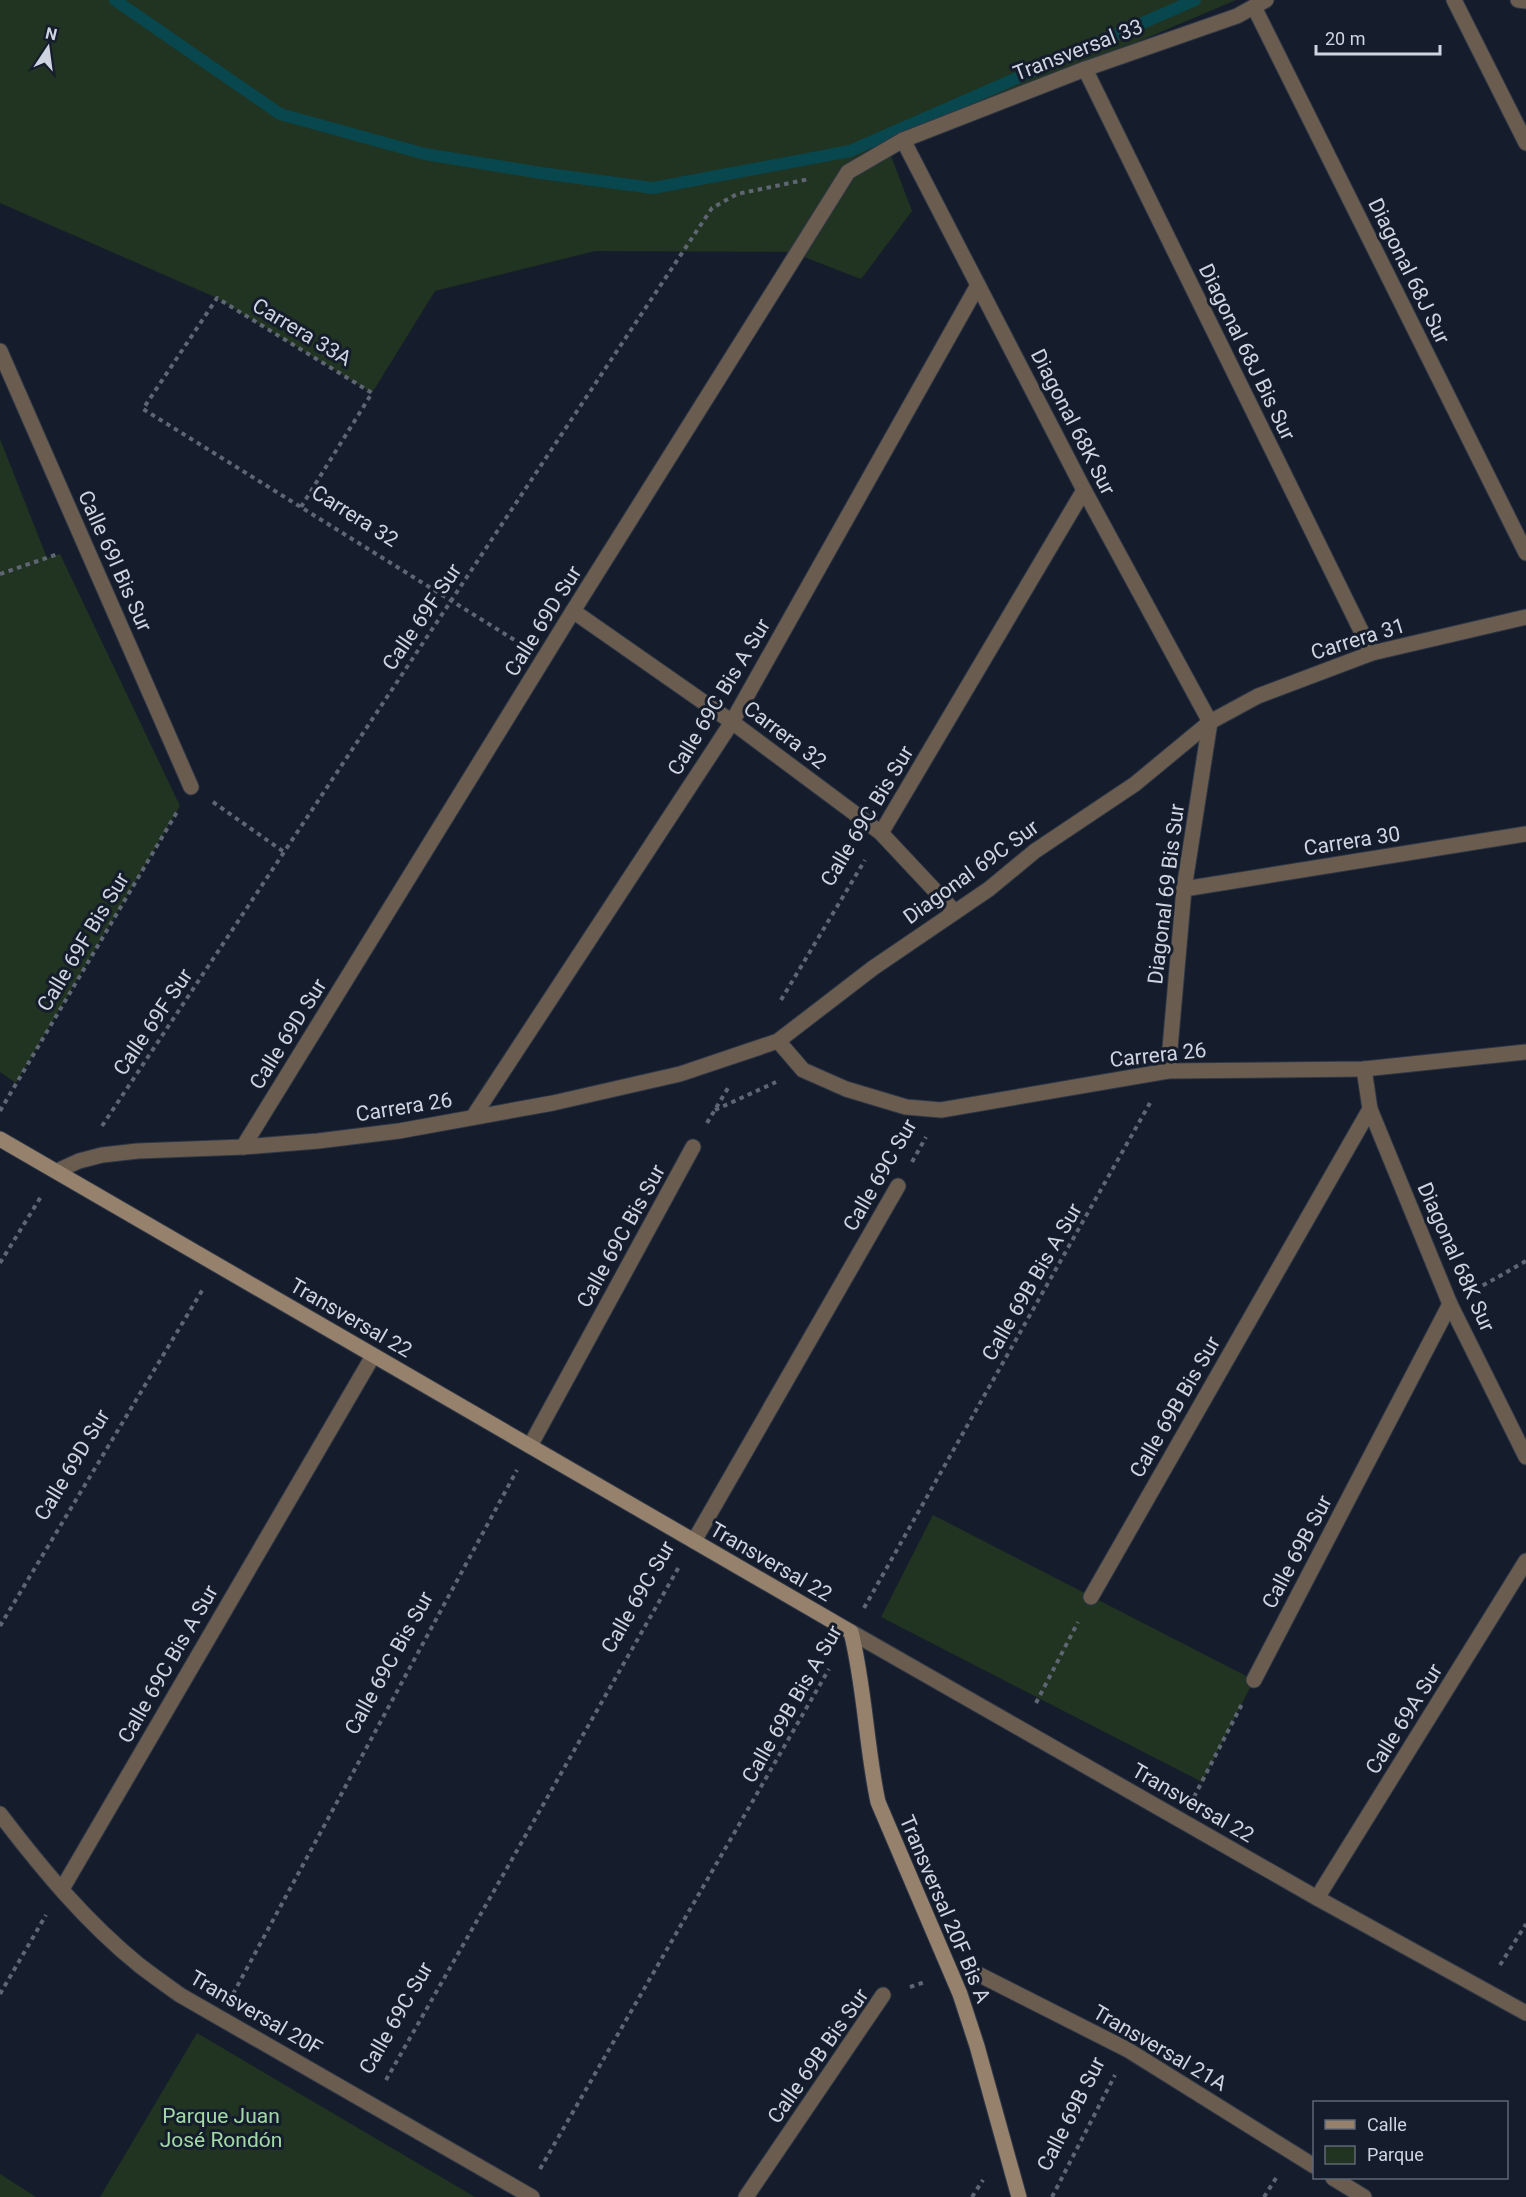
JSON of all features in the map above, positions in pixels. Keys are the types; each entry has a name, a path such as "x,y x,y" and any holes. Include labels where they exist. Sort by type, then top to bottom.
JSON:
{"street":[{"path":"1454,0 1526,143"},
{"path":"1518,0 1526,1"},
{"name":"Transversal 33","path":"903,140 1085,69 1236,16 1260,3"},
{"name":"Diagonal 68J Sur","path":"1260,3 1526,553"},
{"name":"Diagonal 68J Bis Sur","path":"1085,69 1372,653"},
{"name":"Calle 69D Sur","path":"243,1147 573,611 848,172 903,140"},
{"name":"Diagonal 68K Sur","path":"903,140 1084,490 1210,722"},
{"name":"Calle 69C Bis A Sur","path":"473,1117 732,722 978,285"},
{"name":"Calle 69I Bis Sur","path":"0,351 191,787"},
{"name":"Calle 69C Bis Sur","path":"881,833 1084,490"},
{"name":"Carrera 32","path":"573,611 732,722 881,833 955,912"},
{"name":"Carrera 31","path":"1210,722 1258,696 1372,653 1526,617"},
{"name":"Diagonal 69 Bis Sur","path":"1168,1071 1184,889 1210,722"},
{"name":"Diagonal 69C Sur","path":"752,1048 778,1041 873,968 989,889 1035,851 1135,784 1210,722"},
{"name":"Carrera 30","path":"1184,889 1526,834"},
{"path":"778,1041 803,1070"},
{"name":"Carrera 26","path":"57,1172 79,1161 102,1155 138,1151 243,1147 399,1131 622,1089 680,1074 752,1048"},
{"name":"Carrera 26","path":"803,1070 846,1089 882,1101 906,1107 941,1110 1168,1071 1364,1069 1526,1052"},
{"name":"Diagonal 68K Sur","path":"1364,1069 1370,1108 1450,1304 1526,1457"},
{"name":"Calle 69B Bis Sur","path":"1091,1597 1370,1108"},
{"name":"Transversal 22","path":"0,1139 1022,1730 1317,1898 1526,2013"},
{"name":"Calle 69C Bis Sur","path":"531,1446 693,1147"},
{"name":"Calle 69C Sur","path":"694,1541 898,1186"},
{"name":"Calle 69B Sur","path":"1254,1680 1450,1304"},
{"name":"Calle 69C Bis A Sur","path":"62,1889 373,1356"},
{"name":"Calle 69A Sur","path":"1317,1898 1526,1561"},
{"name":"Transversal 20F Bis A","path":"851,1632 857,1657 878,1802 952,1974 977,2046 1019,2197"},
{"name":"Transversal 20F","path":"0,1814 39,1865 108,1937 139,1965 180,1995 529,2195"},
{"name":"Transversal 21A","path":"980,1975 1128,2050 1313,2165"},
{"name":"Calle 69B Bis Sur","path":"746,2197 883,1995"},
{"path":"1335,2179 1364,2197"}],"path":[{"name":"Calle 69F Sur","path":"79,1161 712,208 737,194 848,172"},
{"name":"Carrera 33A","path":"143,409 217,298 372,393 301,507"},
{"name":"Carrera 32","path":"143,409 544,659"},
{"path":"0,573 85,546"},
{"path":"191,787 284,852"},
{"name":"Calle 69F Bis Sur","path":"0,1111 191,787"},
{"name":"Calle 69C Bis Sur","path":"777,1007 881,833"},
{"path":"693,1147 752,1048"},
{"path":"714,1110 803,1070"},
{"name":"Calle 69B Bis A Sur","path":"529,2195 1168,1071"},
{"name":"Calle 69C Sur","path":"898,1186 941,1110"},
{"path":"0,1263 57,1172"},
{"path":"1450,1304 1526,1261"},
{"name":"Calle 69D Sur","path":"0,1626 218,1265"},
{"name":"Calle 69C Bis Sur","path":"220,2017 531,1446"},
{"name":"Calle 69C Sur","path":"371,2104 694,1541"},
{"path":"1022,1730 1091,1597"},
{"path":"1182,1821 1254,1680"},
{"path":"0,1994 62,1889"},
{"path":"1484,1991 1526,1924"},
{"name":"Calle 69B Bis Sur","path":"883,1995 952,1974"},
{"name":"Calle 69B Sur","path":"1052,2197 1128,2050"}],"green space":[{"path":"0,0 1236,0 888,148 912,211 861,279 791,252 595,251 435,291 372,393 217,298 0,203"},
{"path":"0,439 47,558 60,554 180,806 16,1083 0,1072"},
{"path":"933,1515 1254,1680 1202,1782 881,1617"},
{"name":"Parque Juan José Rondón","path":"197,2033 475,2197 100,2197"},
{"path":"0,2174 36,2197 0,2197"}],"waterway":[{"path":"115,0 280,114 425,154 653,188 850,151 1195,0"}]}
